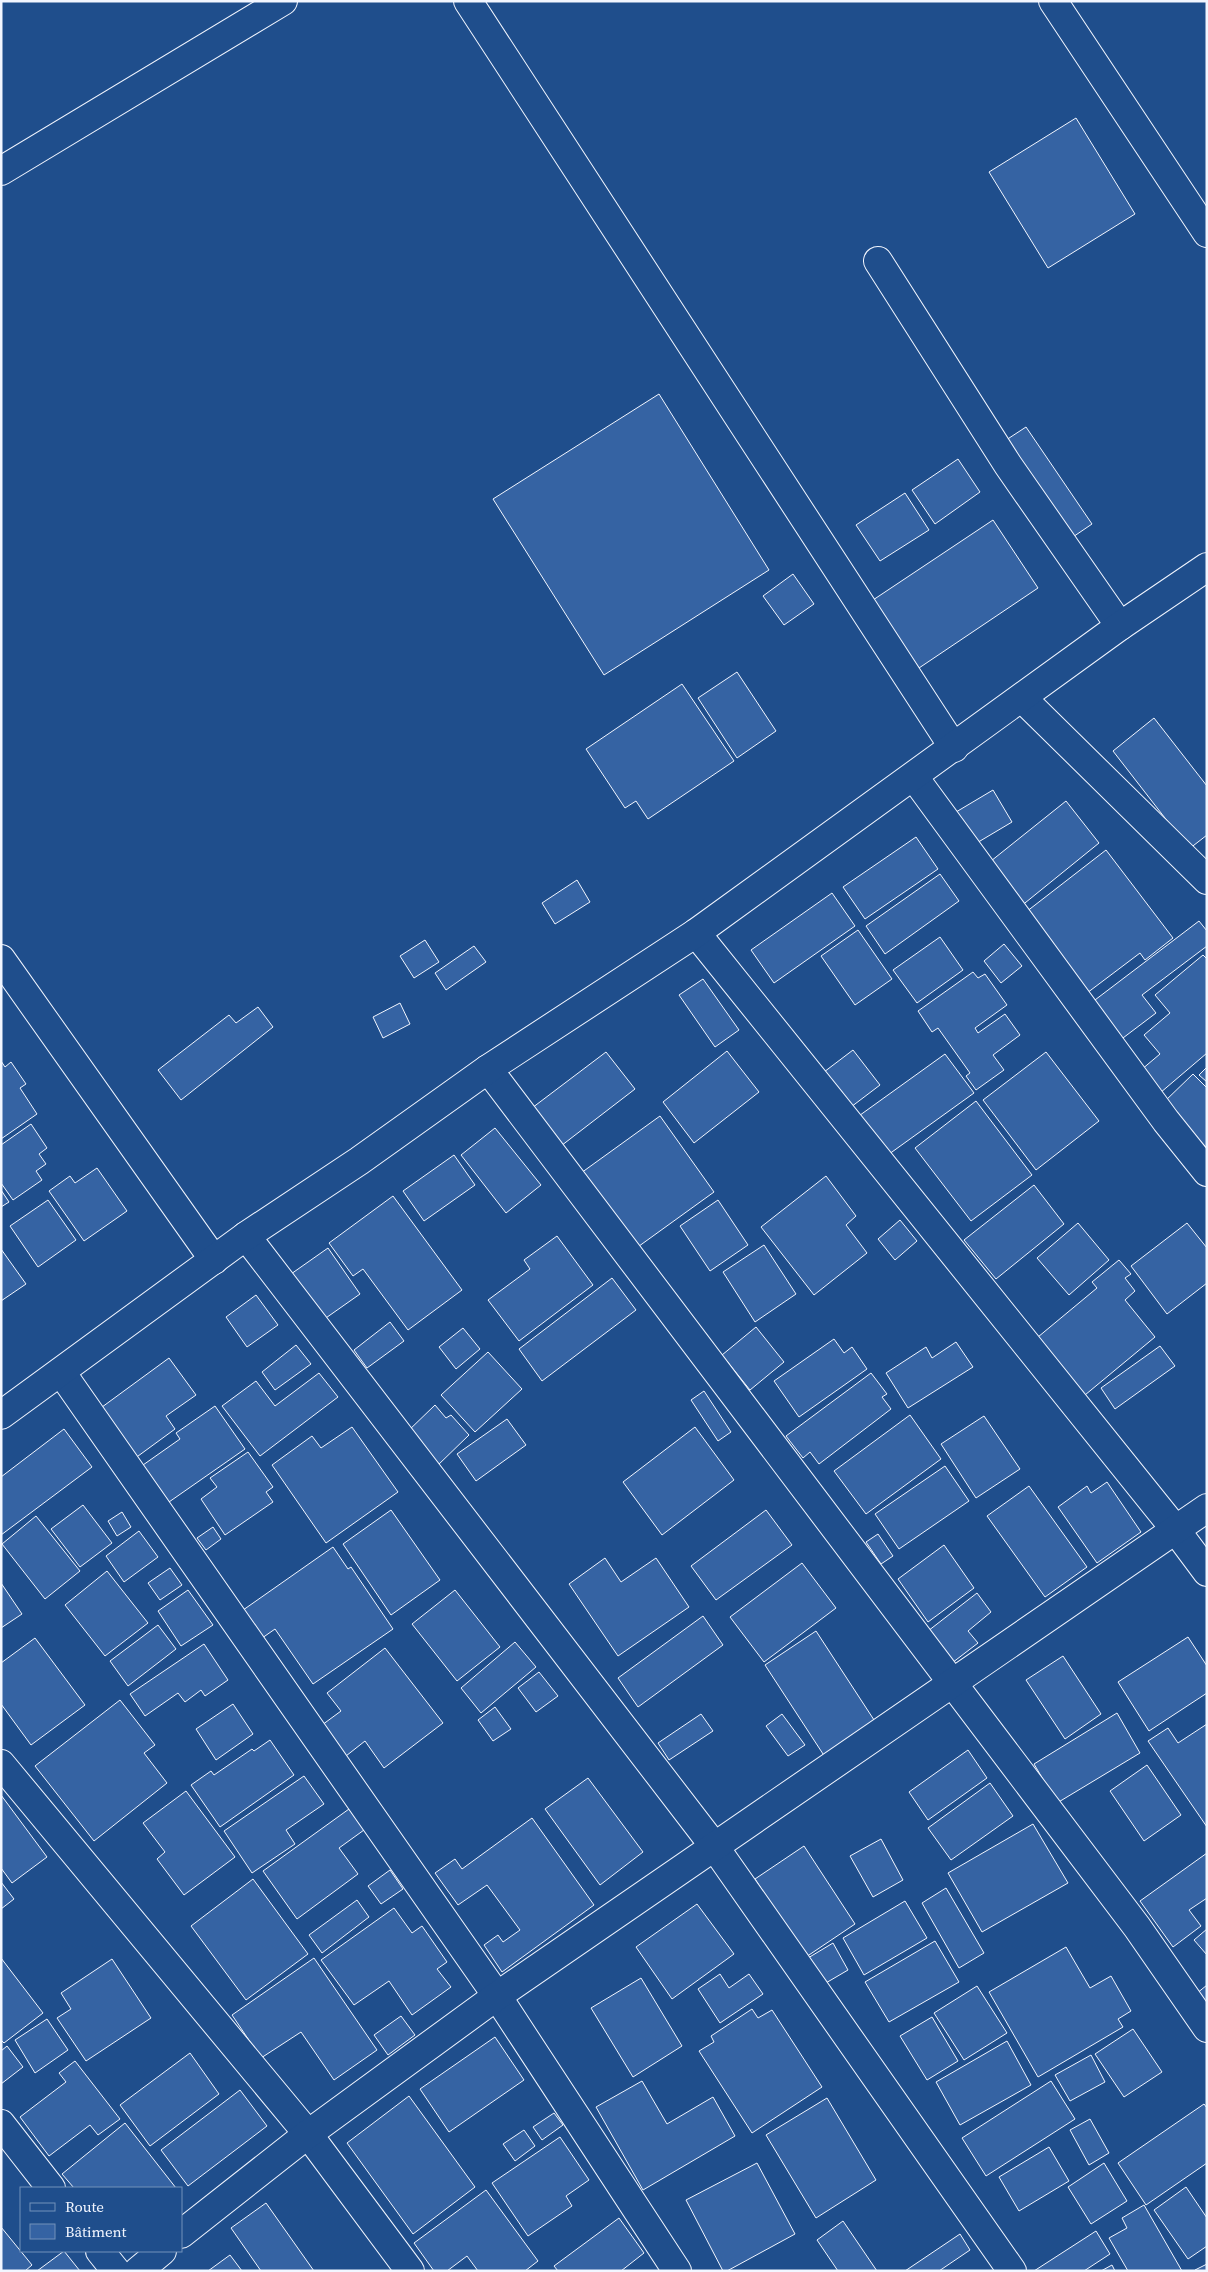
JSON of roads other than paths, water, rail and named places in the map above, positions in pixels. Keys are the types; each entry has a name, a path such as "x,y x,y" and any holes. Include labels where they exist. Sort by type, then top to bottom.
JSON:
{"main road":[{"path":"1,171 283,1"},
{"path":"468,1 954,748"},
{"path":"1053,1 1207,233"},
{"path":"878,261 1008,466 1120,626"},
{"path":"1,1415 246,1236 359,1161 488,1069 696,933 1120,626 1207,567"},
{"path":"1022,698 1207,880"},
{"path":"914,777 1166,1121 1207,1172"},
{"path":"696,933 1175,1529 1207,1572"},
{"path":"1,959 214,1260"},
{"path":"488,1069 1138,1927 1207,2028"},
{"path":"246,1236 714,1846 1012,2271"},
{"path":"61,1372 497,1996 677,2271"},
{"path":"182,2233 308,2134 497,1996 1207,1508"},
{"path":"1,1764 308,2134 410,2271"},
{"path":"1,2124 50,2187"},
{"path":"101,2252 116,2271"},
{"path":"138,2271 161,2252"}]}
